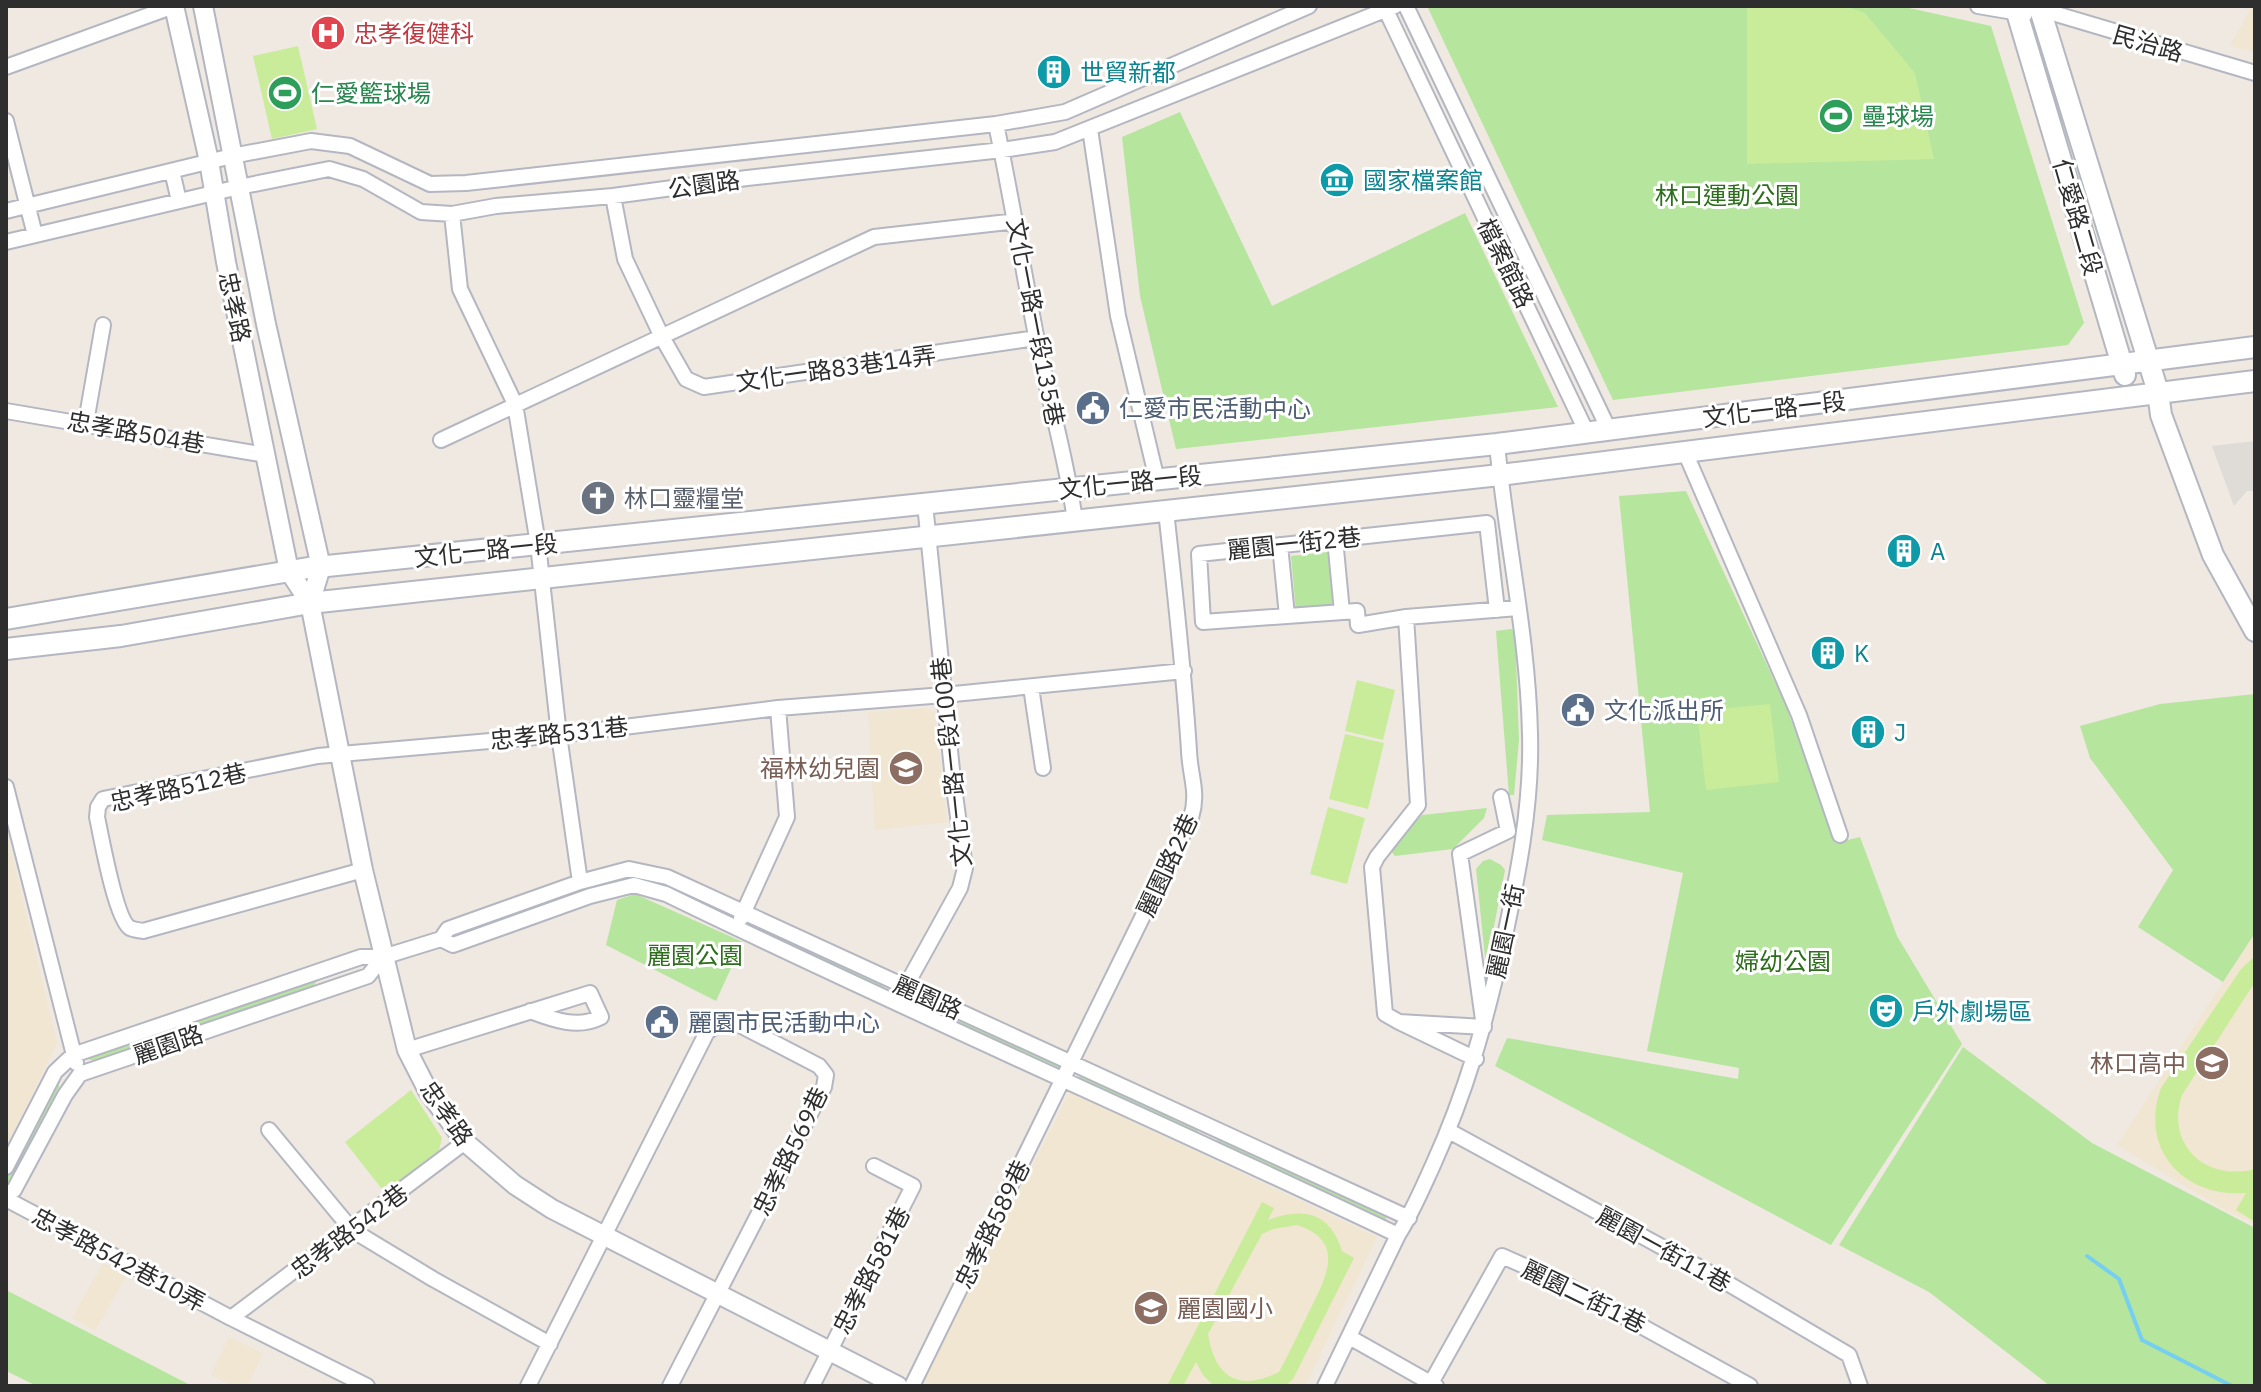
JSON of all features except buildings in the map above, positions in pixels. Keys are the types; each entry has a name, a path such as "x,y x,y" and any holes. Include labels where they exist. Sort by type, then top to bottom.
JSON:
{"main road":[{"name":"仁愛路二段","path":"2029,9 2149,362 2161,415 2213,555 2255,631"},
{"name":"仁愛路二段","path":"2029,9 2121,366 2133,395"},
{"name":"文化一路一段","path":"6,619 321,567 1497,444 2255,347"},
{"name":"文化一路一段","path":"6,649 121,636 310,603 1500,475 2255,381"},
{"path":"2133,395 2161,415"}],"street":[{"name":"忠孝路","path":"174,6 209,161 226,262 289,571 310,603 383,957 407,1050 428,1091 465,1142 515,1185 552,1209 898,1386"},
{"path":"6,67 174,6"},
{"name":"忠孝路","path":"203,6 266,324 321,567 310,603"},
{"name":"公園路","path":"6,211 209,161 311,141 350,146 430,184 470,183 996,124 1065,112 1309,6"},
{"name":"檔案館路","path":"1406,6 1609,430"},
{"path":"1978,6 2029,9"},
{"name":"公園路","path":"6,242 329,169 363,179 421,212 452,214 1002,150 1070,138 1388,7"},
{"name":"檔案館路","path":"1388,7 1587,433"},
{"name":"民治路","path":"2029,9 2255,73"},
{"path":"1065,112 1070,138"},
{"path":"6,121 35,235"},
{"name":"文化一路一段135巷","path":"996,124 1017,221 1036,338 1071,488 1075,521"},
{"path":"1090,129 1118,316 1157,480"},
{"path":"325,143 329,169"},
{"path":"732,154 737,179"},
{"path":"172,171 179,201"},
{"path":"470,183 473,210"},
{"name":"文化一路83巷14弄","path":"613,196 625,259 662,337 686,379 704,387 1036,338"},
{"path":"452,214 460,289 515,404 538,544 559,735 580,882"},
{"path":"441,440 874,237 1017,221"},
{"path":"86,422 103,325"},
{"name":"忠孝路504巷","path":"6,411 86,422 266,455"},
{"name":"麗園一街","path":"1325,1386 1409,1218 1449,1131 1476,1059 1526,829 1530,735 1497,444"},
{"path":"1685,452 1799,715 1840,835"},
{"name":"文化一路一段100巷","path":"897,1004 960,888 965,868 925,504"},
{"name":"麗園路2巷","path":"1071,1062 1191,818 1196,801 1189,761 1184,671 1166,511"},
{"name":"麗園一街2巷","path":"1497,610 1487,523 1199,554 1203,622 1357,611 1358,625 1406,617 1497,610 1518,608"},
{"path":"1335,539 1342,612"},
{"path":"1280,545 1287,616"},
{"path":"1406,617 1418,805 1372,867 1385,1014 1476,1059"},
{"name":"忠孝路531巷","path":"339,755 559,735 778,708 1184,671"},
{"path":"1031,687 1043,768"},
{"path":"736,928 787,817 778,708"},
{"name":"忠孝路512巷","path":"339,755 318,756 103,799 97,817 123,920 130,928 143,931 363,870"},
{"path":"6,787 80,1074 65,1095 14,1190 6,1197"},
{"path":"1399,1022 1484,1027 1460,854 1508,831 1501,797"},
{"name":"麗園路","path":"73,1055 361,957 383,957 441,939 448,929 580,882 629,869 651,871 1409,1218"},
{"name":"麗園路","path":"441,939 453,945 590,896 634,885 666,894 1398,1235"},
{"name":"麗園路","path":"80,1074 368,976 383,957"},
{"path":"407,1050 530,1011"},
{"name":"忠孝路569巷","path":"528,1386 707,1032 722,1022 736,1023 819,1066 826,1075 824,1087 670,1386"},
{"path":"6,1167 55,1072 73,1055"},
{"name":"忠孝路589巷","path":"912,1386 1071,1062"},
{"path":"269,1130 352,1230 550,1344"},
{"name":"麗園一街11巷","path":"1449,1131 1717,1277 1849,1355 1860,1386"},
{"name":"忠孝路542巷","path":"231,1318 352,1230 465,1142"},
{"name":"忠孝路581巷","path":"831,1351 913,1186 874,1166"},
{"name":"忠孝路542巷10弄","path":"6,1197 231,1318 367,1386"},
{"name":"麗園二街1巷","path":"1434,1384 1502,1256 1563,1283 1750,1386"},
{"path":"1351,1338 1434,1384"},
{"path":"812,1386 831,1351"}],"shaded area":[{"path":"2252,6 2255,6 2255,52 2230,46"},
{"path":"2255,441 2255,491 2247,491 2234,506 2212,446"},
{"name":"福林幼兒園","path":"927,708 935,713 947,822 875,830 868,712"},
{"path":"6,830 57,1043 6,1148"},
{"name":"林口高中","path":"2255,933 2255,1224 2223,1209 2117,1145"},
{"name":"麗園國小","path":"1070,1092 1377,1237 1305,1386 934,1386 922,1379"},
{"path":"103,1263 126,1276 95,1331 72,1318"},
{"path":"229,1337 263,1353 248,1386 233,1386 211,1375"}],"green space":[{"name":"林口運動公園","path":"1427,6 1900,6 1991,26 2084,323 2068,345 1613,400"},
{"name":"壘球場","path":"1747,6 1845,6 1865,13 1915,73 1934,159 1747,164"},
{"name":"仁愛籃球場","path":"298,46 317,129 272,139 253,56"},
{"path":"1180,112 1272,306 1465,213 1558,407 1176,449 1140,296 1122,137"},
{"name":"婦幼公園","path":"1686,491 1786,706 1835,843 1860,837 1897,936 1962,1044 1831,1245 1495,1066 1507,1038 1738,1079 1739,1068 1647,1051 1683,873 1542,840 1547,815 1650,812 1619,496"},
{"path":"1329,552 1335,607 1296,611 1291,556"},
{"path":"1496,631 1515,631 1519,740 1514,795 1509,795"},
{"path":"1357,680 1395,690 1383,740 1345,731"},
{"path":"2255,694 2255,933 2223,982 2138,927 2173,870 2090,758 2080,726 2160,704"},
{"path":"1770,704 1779,782 1706,790 1697,711"},
{"path":"1345,734 1384,743 1368,809 1329,799"},
{"path":"1328,807 1365,818 1347,884 1310,874"},
{"path":"1487,808 1484,818 1453,849 1395,856 1391,851 1393,843 1422,815"},
{"path":"1490,859 1505,870 1486,967 1476,869 1483,861"},
{"path":"632,875 651,876 733,913 731,919 654,885 594,886"},
{"path":"569,893 573,895 571,899 450,936"},
{"name":"麗園公園","path":"635,894 743,942 716,1001 606,945 617,900"},
{"path":"757,924 884,983 883,987 879,989 755,931 752,925"},
{"path":"2255,956 2255,982 2182,1095 2178,1113 2179,1129 2194,1156 2221,1170 2237,1172 2255,1169 2255,1222 2236,1210 2246,1193 2203,1187 2186,1178 2172,1165 2156,1131 2156,1110 2161,1088 2241,969"},
{"path":"311,980 316,982 313,987 94,1061 88,1059 91,1056"},
{"path":"915,997 1060,1063 1061,1067 1056,1070 912,1004 910,999"},
{"path":"1963,1047 2092,1143 2255,1228 2255,1386 2050,1386 1929,1292 1839,1245"},
{"path":"1080,1076 1184,1122 1198,1130 1198,1134 1077,1079"},
{"path":"59,1080 59,1087 12,1184 6,1186 6,1177 55,1081"},
{"path":"411,1090 442,1138 439,1150 385,1193 345,1142"},
{"path":"1217,1140 1224,1140 1387,1216 1384,1223 1220,1147"},
{"path":"1262,1202 1274,1208 1268,1220 1304,1214 1323,1221 1337,1238 1342,1251 1354,1258 1293,1379 1285,1386 1214,1386 1196,1362 1183,1386 1167,1386","holes":["1297,1225 1313,1232 1323,1241 1328,1264 1314,1303 1279,1372 1252,1381 1231,1377 1216,1361 1208,1334 1262,1234"]},
{"path":"6,1290 192,1386 37,1386 6,1371"}],"waterway":[{"path":"2087,1256 2119,1279 2142,1340 2232,1386"}],"place":[{"name":"忠孝復健科","path":"328,33"},
{"name":"世貿新都","path":"1054,72"},
{"name":"仁愛籃球場","path":"285,93"},
{"name":"壘球場","path":"1836,116"},
{"name":"國家檔案館","path":"1337,180"},
{"name":"仁愛市民活動中心","path":"1093,408"},
{"name":"林口靈糧堂","path":"598,498"},
{"name":"A","path":"1904,551"},
{"name":"K","path":"1828,653"},
{"name":"文化派出所","path":"1578,710"},
{"name":"J","path":"1868,732"},
{"name":"福林幼兒園","path":"906,768"},
{"name":"戶外劇場區","path":"1886,1011"},
{"name":"麗園市民活動中心","path":"662,1022"},
{"name":"林口高中","path":"2212,1063"},
{"name":"麗園國小","path":"1151,1308"}]}
